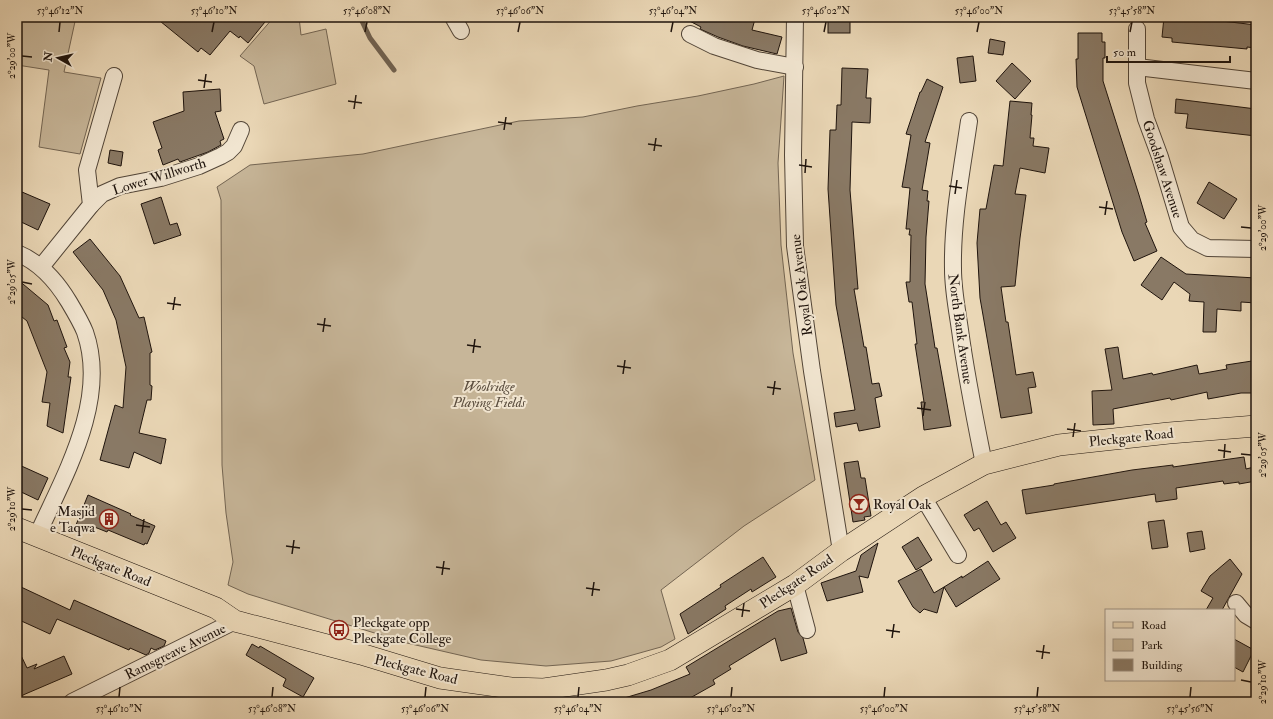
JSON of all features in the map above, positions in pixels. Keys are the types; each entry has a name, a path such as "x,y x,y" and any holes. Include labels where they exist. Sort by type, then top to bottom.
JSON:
{"main road":[{"name":"Pleckgate Road","path":"17,528 216,608 235,621 361,654 440,678 511,688 544,689 606,680 628,675 670,660 795,585 841,551 923,497 984,464 1059,445 1169,433 1256,426"}],"street":[{"name":"Royal Oak Avenue","path":"795,17 793,155 795,246 812,371 841,551"},
{"name":"Goodshaw Avenue","path":"1137,29 1137,83 1146,119 1160,157 1181,227 1192,240 1208,248 1256,249"},
{"path":"690,34 714,46 757,60 795,67"},
{"path":"1137,67 1256,81"},
{"path":"91,205 87,170 114,76"},
{"name":"North Bank Avenue","path":"969,121 958,190 953,267 954,290 964,359 984,464"},
{"name":"Lower Willworth","path":"41,267 91,205 102,194 120,186 161,178 199,166 221,156 234,146 241,130"},
{"path":"17,253 25,256 41,267 64,294 85,332 91,360 92,388 79,443 37,536"},
{"path":"923,497 958,555"},
{"path":"795,585 807,630"},
{"path":"1236,603 1246,616 1256,621"},
{"name":"Ramsgreave Avenue","path":"72,702 235,621"}],"green space":[{"path":"17,17 76,17 64,72 101,78 80,154 39,147 49,70 17,65"},
{"path":"274,17 299,17 301,35 326,29 336,84 264,104 254,66 240,56"},
{"name":"Woolridge Playing Fields","path":"784,76 778,163 781,245 793,353 815,480 744,526 661,590 675,639 661,647 611,661 546,666 481,660 407,643 248,594 228,585 233,562 226,513 222,465 221,200 217,187 250,165 363,154 519,121 583,117 698,96"}],"building":[{"path":"155,17 269,17 248,43 240,36 239,38 230,31 210,55 201,48 198,52"},
{"path":"682,17 746,17 755,19 752,30 782,37 777,54 743,46 718,37 700,29 701,27"},
{"path":"828,17 850,17 850,33 828,33"},
{"path":"1164,17 1196,18 1256,25 1256,48 1247,47 1247,49 1172,42 1172,38 1162,37"},
{"path":"1078,33 1102,33 1102,42 1105,42 1103,81 1147,222 1145,223 1157,251 1134,261 1122,232 1077,87 1076,59 1078,59"},
{"path":"990,39 1005,42 1003,55 988,53"},
{"path":"973,56 976,81 960,83 957,58"},
{"path":"1012,63 1031,81 1015,99 996,81"},
{"path":"842,68 868,69 866,98 871,98 870,123 852,122 850,190 858,289 854,289 872,384 879,383 882,396 875,398 880,427 859,431 857,423 836,427 834,413 855,410 836,305 828,189 830,130 836,130 837,105 841,105"},
{"path":"927,79 943,87 925,142 930,143 922,190 928,191 927,201 929,201 926,237 925,284 935,348 937,348 951,426 924,430 921,402 924,402 915,344 917,344 912,302 909,302 906,282 910,282 911,235 909,235 910,229 906,229 910,188 902,187 911,135 906,134 920,92"},
{"path":"220,89 221,111 215,112 224,139 220,141 221,145 208,152 180,162 178,159 163,165 158,150 162,148 153,122 184,111 183,92"},
{"path":"1176,99 1256,109 1256,136 1186,128 1188,114 1175,113"},
{"path":"1010,101 1032,103 1030,138 1034,138 1033,146 1049,148 1045,173 1020,168 1015,194 1026,195 1015,286 1001,287 1016,375 1033,372 1036,387 1028,388 1032,413 1001,418 980,298 977,243 980,209 986,209 994,165 1003,166"},
{"path":"110,150 123,152 121,166 108,163"},
{"path":"1209,182 1237,199 1224,219 1197,203"},
{"path":"22,192 50,204 38,230 17,220 17,204"},
{"path":"161,197 170,225 177,223 181,235 154,244 141,204"},
{"path":"90,239 120,276 139,318 144,317 152,352 150,353 150,385 152,386 151,400 147,400 139,433 166,439 161,464 134,452 129,468 100,460 115,405 123,408 126,367 116,320 103,290 73,252"},
{"path":"1161,257 1186,274 1256,278 1256,303 1241,302 1241,311 1217,309 1216,332 1203,332 1204,302 1189,301 1190,294 1174,282 1162,300 1141,285"},
{"path":"17,279 48,305 54,321 57,320 67,347 64,348 70,362 68,377 71,377 63,433 47,426 50,403 42,402 47,372 27,321 17,313"},
{"path":"1118,347 1123,379 1152,373 1153,375 1197,365 1199,374 1227,369 1226,365 1252,361 1253,372 1256,372 1256,393 1241,393 1208,399 1207,392 1171,400 1170,398 1113,409 1114,424 1093,425 1092,391 1112,390 1105,349"},
{"path":"1244,457 1246,469 1254,467 1256,481 1239,484 1239,482 1224,484 1223,481 1176,488 1177,499 1156,502 1155,494 1026,514 1022,490 1132,470 1173,465 1173,467"},
{"path":"858,461 861,478 865,478 871,516 864,517 865,520 853,522 844,463"},
{"path":"17,464 48,478 38,500 17,490"},
{"name":"Masjid e Taqwa","path":"88,495 155,526 147,544 145,543 144,545 108,530 107,532 92,526 90,531 76,525"},
{"path":"987,501 1001,525 1006,522 1016,538 993,552 979,528 974,531 964,515"},
{"path":"1164,520 1168,547 1152,549 1148,522"},
{"path":"1202,531 1205,549 1190,552 1187,533"},
{"path":"918,537 932,560 916,570 902,547"},
{"path":"878,543 868,578 859,576 863,592 827,601 821,583 856,571 861,555"},
{"path":"763,557 776,577 752,592 751,589 725,606 726,609 688,634 680,614 721,587 720,585"},
{"path":"1230,559 1242,574 1223,609 1207,609 1213,598 1201,591 1210,576"},
{"path":"988,561 1000,579 956,607 944,587 962,576 962,578"},
{"path":"921,569 934,593 944,587 937,613 924,609 920,613 913,607 898,581"},
{"path":"21,587 70,610 74,600 166,641 164,646 155,650 151,648 149,653 146,655 130,648 129,650 57,619 50,634 17,619 17,596"},
{"path":"791,608 798,632 803,638 807,653 781,661 775,638 729,666 731,669 713,680 715,684 683,702 622,702 621,699 651,690 690,674 686,667 778,611"},
{"path":"1235,640 1254,650 1243,672 1235,668"},
{"path":"252,644 259,648 260,646 314,678 303,697 283,686 286,679 246,655"},
{"path":"17,647 27,668 37,664 34,669 64,656 72,674 23,695 19,702 17,702"}],"waterway":[{"path":"360,17 370,38 394,70"}],"place":[{"name":"Royal Oak","path":"859,504"},
{"name":"Masjid e Taqwa","path":"109,519"},
{"name":"Pleckgate opp Pleckgate College","path":"339,630"}]}
